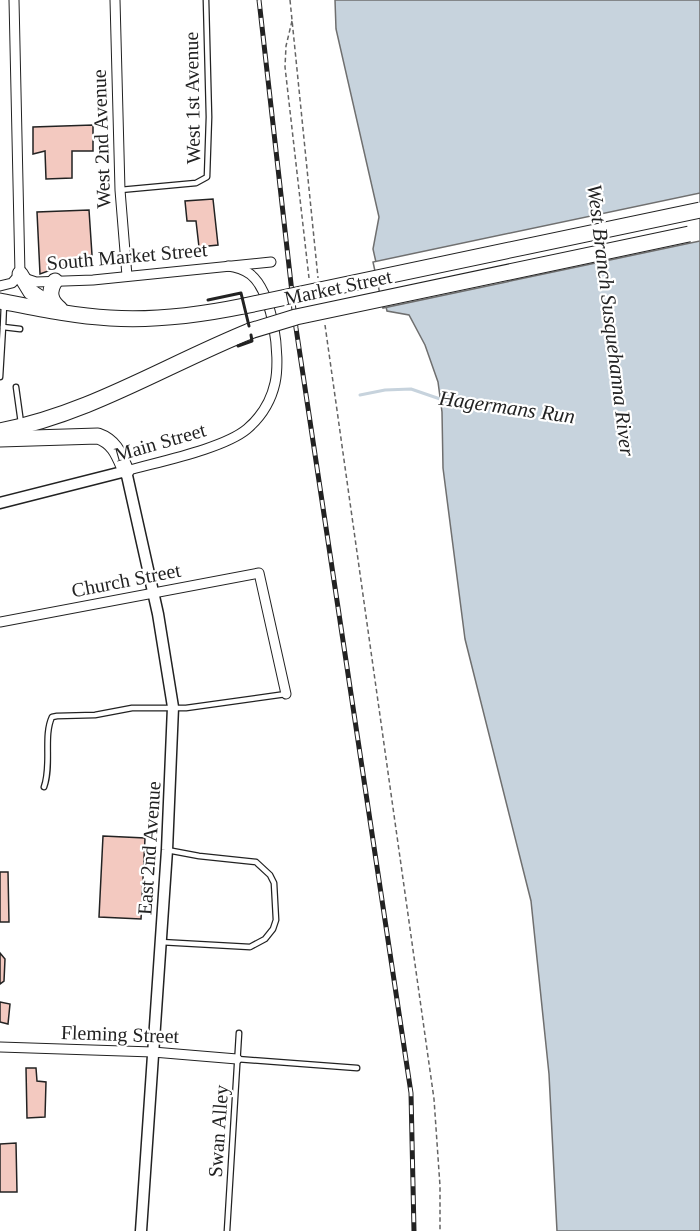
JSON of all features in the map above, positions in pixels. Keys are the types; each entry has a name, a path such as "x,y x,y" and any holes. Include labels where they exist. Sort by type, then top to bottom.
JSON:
{"highway":[{"name":"Market Street","path":"2,301 65,313 110,318 152,319 208,313 700,210"},
{"name":"Market Street","path":"0,431 61,415 250,331 296,317 700,232"},
{"path":"20,274 37,297 65,313"},
{"path":"55,280 51,286 50,296 56,306 65,313"},
{"path":"0,439 98,436 108,440 116,448 126,471"}],"street":[{"path":"14,0 20,274"},
{"name":"West 2nd Avenue","path":"115,0 120,190 127,276"},
{"name":"South Market Street","path":"0,286 12,283 20,274 31,281 93,280 271,262"},
{"name":"South Market Street","path":"228,266 249,273 263,293 271,320 276,354"},
{"name":"Main Street","path":"0,503 126,471 223,442 246,430 262,412 270,397 275,381 276,354"},
{"name":"East 2nd Avenue","path":"126,471 153,593 174,707 167,850 141,1231"},
{"name":"Church Street","path":"0,622 259,573 286,694"},
{"name":"Fleming Street","path":"0,1047 153,1052 237,1059"}],"lane":[{"name":"West 1st Avenue","path":"120,190 196,183 207,177 209,117 206,0"},
{"path":"0,377 2,301"},
{"path":"3,327 20,329"},
{"path":"16,387 22,426"},
{"path":"44,787 48,764 49,726 52,717 95,716 132,708 186,708 286,694"},
{"path":"160,942 250,947 265,939 276,920 274,884 264,868 256,862 167,850"},
{"name":"Swan Alley","path":"227,1231 239,1033"},
{"path":"237,1059 357,1068"}],"path":[{"path":"290,0 318,278"},
{"path":"292,18 285,54 309,279"},
{"path":"325,323 366,629 433,1088 440,1186 440,1231"}],"water":[{"name":"West Branch Susquehanna River","path":"335,0 700,0 700,1231 557,1231 549,1074 531,901 465,639 443,468 442,412 438,382 425,345 409,315 387,311 373,249 379,217 336,29"}],"pier":[{"path":"700,193 700,241 383,308 373,262"}],"building":[{"path":"93,125 93,151 72,151 72,178 46,179 45,151 33,154 33,127"},
{"path":"213,199 218,245 199,247 196,221 187,221 185,201"},
{"path":"89,210 92,255 40,274 37,212"},
{"path":"103,836 145,838 141,919 99,917"},
{"path":"0,872 8,872 9,922 0,922"},
{"path":"0,953 5,959 4,981 0,984"},
{"path":"0,1002 10,1004 8,1024 0,1022"},
{"path":"26,1068 36,1068 37,1081 46,1082 45,1117 27,1118"},
{"path":"16,1143 17,1192 0,1192 0,1144"}],"waterway":[{"name":"Hagermans Run","path":"360,395 385,390 411,389 443,400"}],"railway":[{"path":"259,0 296,328 411,1093 414,1231"}],"wall":[{"path":"208,300 241,293 249,326"},
{"path":"238,346 252,341 251,335"}]}
